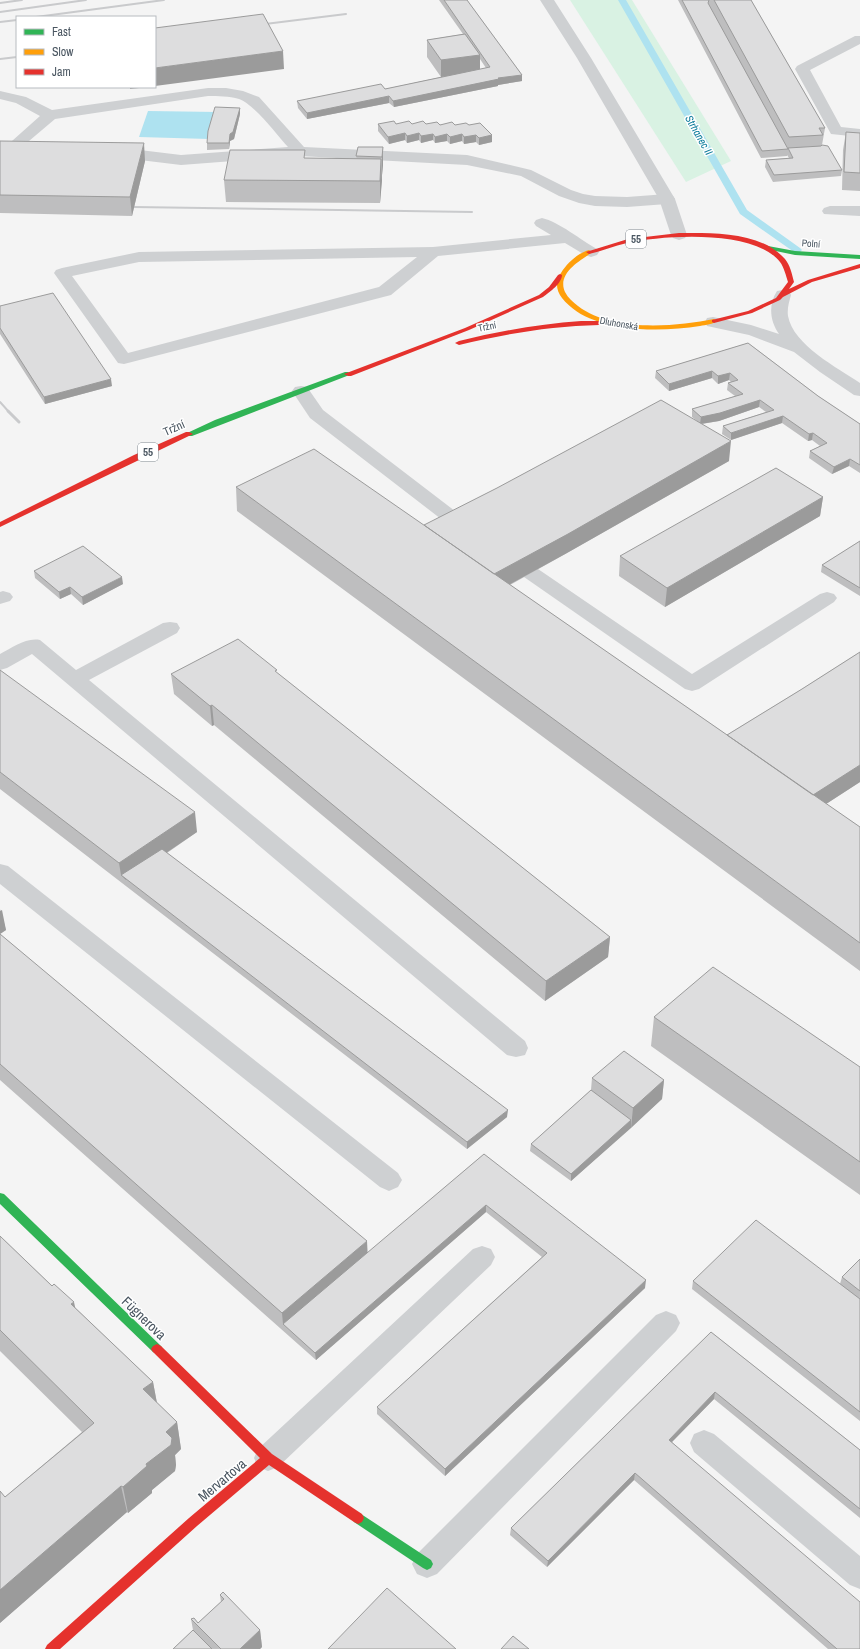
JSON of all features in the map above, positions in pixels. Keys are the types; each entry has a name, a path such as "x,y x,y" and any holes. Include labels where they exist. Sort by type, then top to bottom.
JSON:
{"main road":[{"name":"Dluhonská","path":"679,235 719,236 762,246 775,253 785,262 791,273 790,284 783,295 761,308 746,314 714,322 667,327 618,324 601,321 572,307 564,297 559,286 560,276 571,263 591,252 632,240 679,235"},
{"name":"Polní","path":"762,246 795,253 860,257"},
{"name":"55","path":"783,295 794,288 822,276 860,266"},
{"name":"Tržní","path":"0,525 137,458 218,422 467,329 528,302 541,296 551,288 560,276"},
{"name":"Tržní","path":"363,368 480,338 545,325 579,322 618,324"},
{"name":"Fügnerova","path":"0,1197 268,1458"},
{"path":"268,1458 427,1564"},
{"name":"Mervartova","path":"51,1649 193,1522 268,1458"}],"street":[{"path":"547,0 584,58 667,199 679,235"},
{"path":"860,40 854,40 802,69 836,131 860,133"},
{"path":"6,149 50,115 208,92 226,92 243,95 254,100 300,151"},
{"path":"0,95 21,100 50,115"},
{"path":"6,149 34,149"},
{"path":"101,150 181,160 300,151 468,160 526,173 565,193 579,198 595,201 627,202 667,199"},
{"path":"830,211 860,211"},
{"path":"542,223 591,252"},
{"path":"433,252 385,291 124,359 62,272 139,257 433,252 569,238"},
{"name":"Dluhonská","path":"783,295 779,318 782,328 789,338 804,352 860,390"},
{"name":"Dluhonská","path":"714,322 746,328 765,334 804,352"},
{"path":"301,391 316,414 461,525"},
{"path":"531,573 692,684 827,598"},
{"path":"74,679 170,628"},
{"path":"0,663 33,645 516,1048"},
{"path":"0,872 389,1180"},
{"path":"268,1458 482,1257"},
{"path":"427,1564 666,1323"},
{"path":"704,1443 860,1574"}],"green space":[{"path":"570,0 632,0 731,161 686,182"}],"water":[{"path":"148,111 218,112 209,139 139,137"}],"building":[{"path":"444,0 467,0 522,75 498,78 499,79 393,101 389,96 307,113 297,101 381,84 385,89 490,67"},
{"path":"682,0 709,0 708,3 788,149 762,151"},
{"path":"714,0 751,0 825,128 819,128 823,135 789,137"},
{"path":"263,14 283,51 156,68 156,28"},
{"path":"465,34 480,55 441,60 427,40"},
{"path":"215,107 240,108 233,132 230,134 229,143 207,143 208,131"},
{"path":"394,121 396,124 409,121 412,124 423,121 426,124 437,122 440,125 452,122 455,125 480,123 492,135 479,138 476,135 464,137 462,134 450,137 447,134 435,137 433,134 421,136 419,133 407,136 405,133 388,137 378,124"},
{"path":"846,132 860,133 860,173 844,172"},
{"path":"0,141 144,143 130,197 0,195"},
{"path":"822,145 828,146 842,170 774,175 766,160 793,158 788,148"},
{"path":"358,147 383,147 382,157 356,156"},
{"path":"230,150 305,150 304,158 381,159 380,181 224,180"},
{"path":"53,293 111,379 44,397 0,328 0,306"},
{"path":"748,343 818,396 860,424 860,465 850,459 834,467 810,451 827,443 813,433 809,434 783,416 731,433 723,426 774,410 760,400 720,413 701,417 692,409 743,394 728,383 738,380 730,373 718,376 712,371 669,384 656,371"},
{"path":"661,400 731,441 568,534 494,574 424,525 497,488"},
{"path":"314,449 860,827 860,943 236,487"},
{"path":"776,468 823,497 667,588 620,556"},
{"path":"860,541 860,588 822,565"},
{"path":"83,546 122,577 82,597 70,587 59,592 34,571"},
{"path":"238,639 277,670 275,671 610,937 546,981 212,705 210,706 171,674"},
{"path":"860,652 860,765 813,795 727,735 802,689"},
{"path":"0,670 195,812 119,863 0,772"},
{"path":"162,849 508,1110 467,1142 121,875"},
{"path":"0,934 367,1241 282,1313 0,1064"},
{"path":"713,967 860,1067 860,1162 654,1017"},
{"path":"624,1051 664,1080 633,1108 592,1078"},
{"path":"591,1090 631,1120 571,1174 531,1144"},
{"path":"484,1154 646,1280 445,1469 377,1407 547,1253 486,1205 315,1353 283,1324"},
{"path":"756,1220 860,1299 860,1412 693,1281"},
{"path":"0,1236 52,1286 54,1284 74,1302 71,1304 153,1382 143,1389 177,1422 166,1432 172,1438 171,1445 146,1464 147,1466 123,1487 121,1486 0,1590 0,1491 5,1497 94,1423 0,1330"},
{"path":"860,1259 860,1291 842,1277"},
{"path":"711,1332 860,1450 860,1509 715,1392 669,1440 860,1602 860,1649 837,1649 635,1473 548,1561 511,1528"},
{"path":"387,1588 456,1649 328,1649"},
{"path":"223,1592 260,1630 240,1649 221,1649 191,1619 194,1618 198,1623 224,1599 220,1595"},
{"path":"193,1630 212,1649 173,1649"},
{"path":"513,1636 529,1649 501,1649"}],"waterway":[{"name":"Strhanec II","path":"622,0 743,212 797,250"}],"railway":[{"path":"0,3 22,0"},
{"path":"0,12 86,0"},
{"path":"44,16 164,0"},
{"path":"257,25 346,14"},
{"path":"0,22 16,20"},
{"path":"0,59 16,57"},
{"path":"133,207 472,212"},
{"path":"0,402 9,412"},
{"path":"9,412 19,422"}],"traffic: fast":[{"path":"768,248 795,253 860,257"},
{"path":"189,434 348,374"},
{"path":"0,1197 157,1349"},
{"path":"358,1518 427,1564"}],"traffic: slow":[{"path":"589,252 566,269 561,277 560,286 562,294 568,302 592,317 614,323 649,327 693,325 714,321"}],"traffic: jam":[{"path":"679,235 720,236 749,241 774,252 786,266 791,282 778,299 750,312 714,321"},
{"path":"589,252 628,241 679,235"},
{"path":"783,295 810,281 860,266"},
{"path":"348,374 467,329 541,296 551,288 560,276"},
{"path":"459,343 546,326 599,323"},
{"path":"0,525 137,457 189,434"},
{"path":"157,1349 268,1458 358,1518"},
{"path":"51,1649 193,1522 268,1458"}]}
